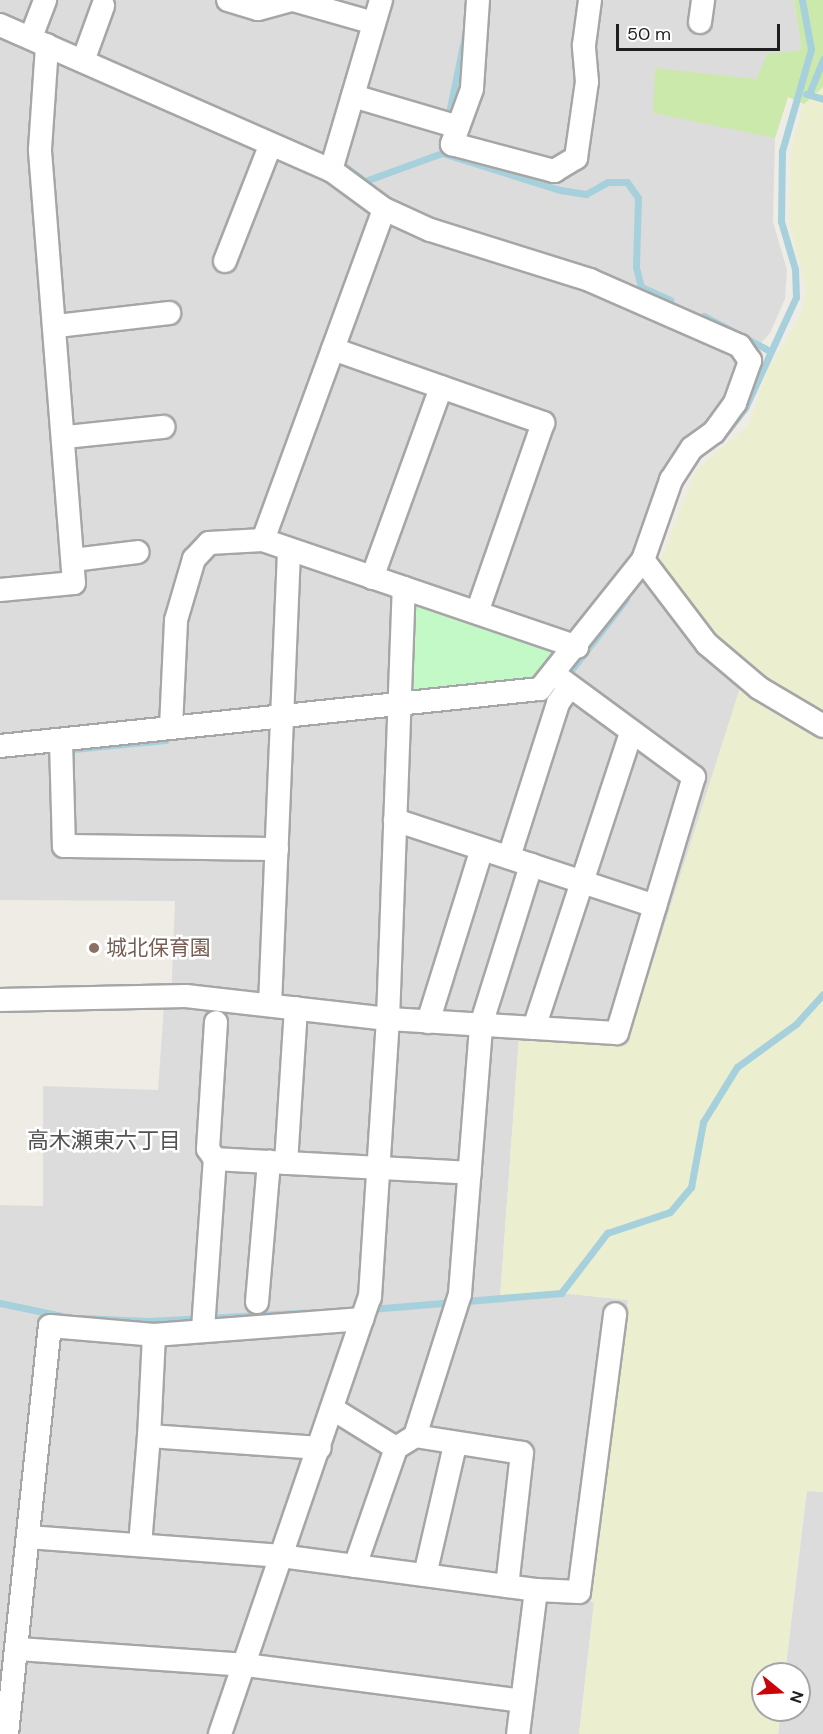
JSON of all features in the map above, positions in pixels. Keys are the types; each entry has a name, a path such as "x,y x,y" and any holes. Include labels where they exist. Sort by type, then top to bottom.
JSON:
{"street":[{"path":"0,590 74,583 66,437 40,149 38,34 45,0"},
{"path":"228,0 258,9 292,0 374,23"},
{"path":"333,163 381,0"},
{"path":"478,0 472,89 449,125 452,144 554,171 576,158 587,82 584,45 590,0"},
{"path":"87,52 103,6"},
{"path":"0,25 38,34 87,52 270,146 333,163 384,209 430,230 590,280 740,346 750,361 735,403 714,432 692,448 671,480 648,567 577,647 562,682 558,703 509,857"},
{"path":"353,96 449,125"},
{"path":"225,261 270,146"},
{"path":"263,540 384,209"},
{"path":"57,326 169,313"},
{"path":"333,349 543,423 477,612"},
{"path":"372,578 441,387"},
{"path":"66,437 163,427"},
{"path":"171,727 176,620 194,559 209,543 263,540 577,647"},
{"path":"270,1005 289,550"},
{"path":"73,560 138,552"},
{"path":"648,567 707,644 759,688 823,726"},
{"path":"220,1734 246,1665 370,1297 388,1019 404,588"},
{"path":"0,746 61,749 171,727 283,723 399,710 540,689 562,682"},
{"path":"0,1000 186,996 388,1019 616,1033 694,777 562,682"},
{"path":"534,1028 632,733"},
{"path":"61,749 64,846 277,849"},
{"path":"395,819 655,906"},
{"path":"428,1022 482,849"},
{"path":"355,1566 396,1448 415,1436 458,1300 481,1025 531,865"},
{"path":"257,1302 296,1008"},
{"path":"204,1320 215,1159 208,1149 216,1022"},
{"path":"215,1159 470,1173"},
{"path":"29,1537 281,1556 536,1590 579,1592 615,1314"},
{"path":"7,1734 19,1649 50,1326 154,1335 204,1320 362,1319"},
{"path":"140,1545 150,1436 154,1335"},
{"path":"333,1409 396,1448"},
{"path":"150,1436 320,1448"},
{"path":"415,1436 455,1445 522,1453 507,1586"},
{"path":"425,1575 455,1445"},
{"path":"518,1734 536,1590"},
{"path":"19,1649 246,1665 522,1701"}],"shaded area":[{"path":"0,0 794,0 802,50 775,138 773,222 787,270 785,299 770,333 744,362 729,402 635,557 741,685 627,1044 519,1037 500,1298 561,1293 628,1300 586,1599 594,1603 579,1734 0,1734 0,1205 43,1206 43,1086 158,1090 164,1005 171,1002 175,901 0,900"},
{"path":"807,1490 823,1492 823,1734 778,1734 780,1722 811,1722 811,1662 786,1662"}],"green space":[{"path":"794,0 823,0 823,87 804,104 788,97 775,138 653,113 655,68 756,79 767,54 802,50"},
{"path":"823,87 823,714 775,689 718,642 660,561 697,469 748,426 769,367 802,312 806,288 789,221 791,149 804,104"},
{"path":"408,601 555,645 560,656 533,684 405,697"},
{"path":"741,685 823,738 823,1492 806,1491 786,1662 751,1662 751,1722 780,1722 778,1734 579,1734 594,1603 586,1599 628,1300 561,1293 500,1298 519,1037 627,1043"}],"waterway":[{"path":"720,440 745,408 796,297 795,269 781,221 782,151 811,49 802,0"},
{"path":"442,147 465,35"},
{"path":"809,94 823,59"},
{"path":"806,94 823,99"},
{"path":"338,161 365,181 442,153 560,190 586,194 608,182 627,182 638,198 636,267 641,287 670,300"},
{"path":"704,316 768,350"},
{"path":"565,678 626,599"},
{"path":"63,750 166,740"},
{"path":"371,1309 561,1293 607,1233 670,1212 691,1187 703,1122 737,1067 796,1024 823,994"},
{"path":"0,1303 72,1318"},
{"path":"83,1318 148,1321 312,1312"}],"place":[{"name":"城北保育園","path":"94,948"}],"district":[{"name":"高木瀬東六丁目","path":"104,1141"}]}
